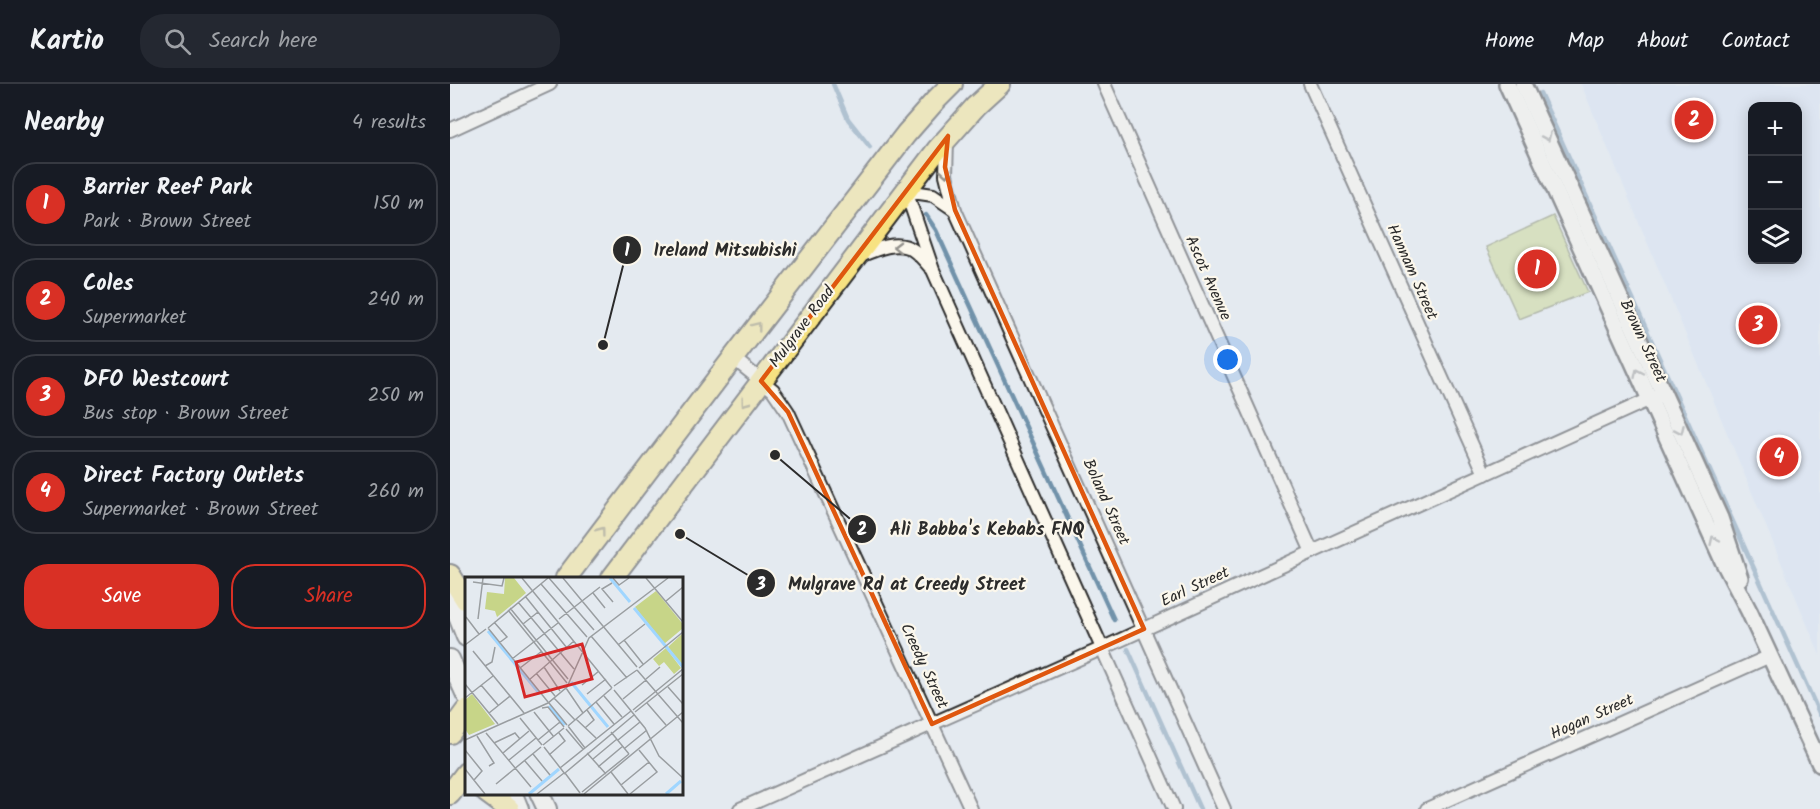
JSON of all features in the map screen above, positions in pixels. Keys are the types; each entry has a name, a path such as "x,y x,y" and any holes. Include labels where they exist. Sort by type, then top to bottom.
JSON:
{"main road":[{"path":"567,577 906,134 952,84"},
{"name":"Mulgrave Road","path":"613,577 948,136 1000,84"},
{"path":"450,575 465,598"},
{"path":"450,596 465,634"},
{"path":"450,659 465,693"},
{"path":"450,733 465,712"},
{"path":"489,794 509,809"},
{"path":"513,794 519,809"},
{"path":"540,794 547,809"}],"street":[{"path":"450,130 550,84"},
{"name":"Ascot Avenue","path":"1104,84 1312,552"},
{"name":"Hannam Street","path":"1310,84 1485,474"},
{"name":"Brown Street","path":"1507,84 1657,397"},
{"name":"Brown Street","path":"1523,84 1657,397 1723,561 1749,611 1820,764"},
{"name":"Boland Street","path":"948,136 945,167 955,210 1224,809"},
{"path":"955,210 933,195 906,191 933,270 1174,809"},
{"path":"854,258 885,247 903,246 915,251 933,270"},
{"name":"Creedy Street","path":"733,358 773,390 788,412 970,809"},
{"name":"Earl Street","path":"740,809 762,804 932,724 1657,397"},
{"name":"Hogan Street","path":"1427,809 1770,656"}],"highlighted area":[{"path":"948,136 945,167 955,210 1144,629 932,724 788,412 761,381"}],"shaded area":[{"path":"1581,84 1820,84 1820,655"}],"green space":[{"path":"1553,216 1588,292 1519,319 1486,247"}],"waterway":[{"path":"833,84 848,119 870,147"},
{"path":"1540,93 1820,715"},
{"path":"926,215 936,230 1114,620"},
{"path":"1128,649 1200,809"}],"place":[{"name":"Coles","path":"1694,120"},
{"name":"Barrier Reef Park","path":"1537,269"},
{"name":"DFO Westcourt","path":"1758,325"},
{"name":"Ireland Mitsubishi","path":"603,345"},
{"name":"Ali Babba's Kebabs FNQ","path":"775,455"},
{"name":"Direct Factory Outlets","path":"1779,457"},
{"name":"Mulgrave Rd at Creedy Street","path":"680,534"}]}
